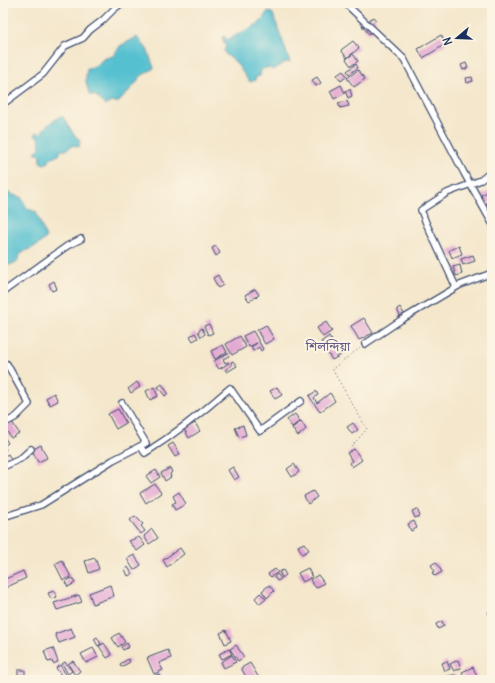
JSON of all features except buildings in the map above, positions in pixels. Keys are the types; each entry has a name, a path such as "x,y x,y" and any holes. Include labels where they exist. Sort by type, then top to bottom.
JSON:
{"street":[{"path":"3,104 43,74 65,46 82,38 122,3"},
{"path":"345,3 404,60 470,185 492,222"},
{"path":"456,287 421,210 447,193 481,180 492,171"},
{"path":"3,292 60,253 67,246 81,239"},
{"path":"365,344 401,320 456,287 492,274"},
{"path":"3,366 7,364 29,404 16,417 3,424"},
{"path":"140,446 145,454 193,420 230,388 260,431 301,401"},
{"path":"3,517 41,505 113,460 146,443 122,402"},
{"path":"3,467 20,459 32,449"}],"path":[{"path":"351,447 367,429 332,368 365,344"}],"water":[{"path":"268,11 273,14 290,62 287,62 272,70 270,68 264,68 261,70 260,76 256,77 255,80 250,82 236,63 226,55 224,50 226,47 222,37 224,36 227,40 260,23"},
{"path":"137,37 147,49 154,68 141,76 119,102 113,102 105,105 95,95 90,95 86,82 87,69 97,65 103,59 113,56 120,46"},
{"path":"60,116 64,118 74,135 80,140 79,147 73,145 66,150 61,150 59,155 50,158 49,162 44,164 40,162 41,154 36,154 35,152 40,148 39,137 34,135 37,132 41,134 47,126"},
{"path":"3,186 8,192 21,197 27,208 36,212 46,238 38,245 21,253 17,262 9,265 3,270"}],"district":[{"name":"শিলন্দিয়া","path":"328,346"}]}
